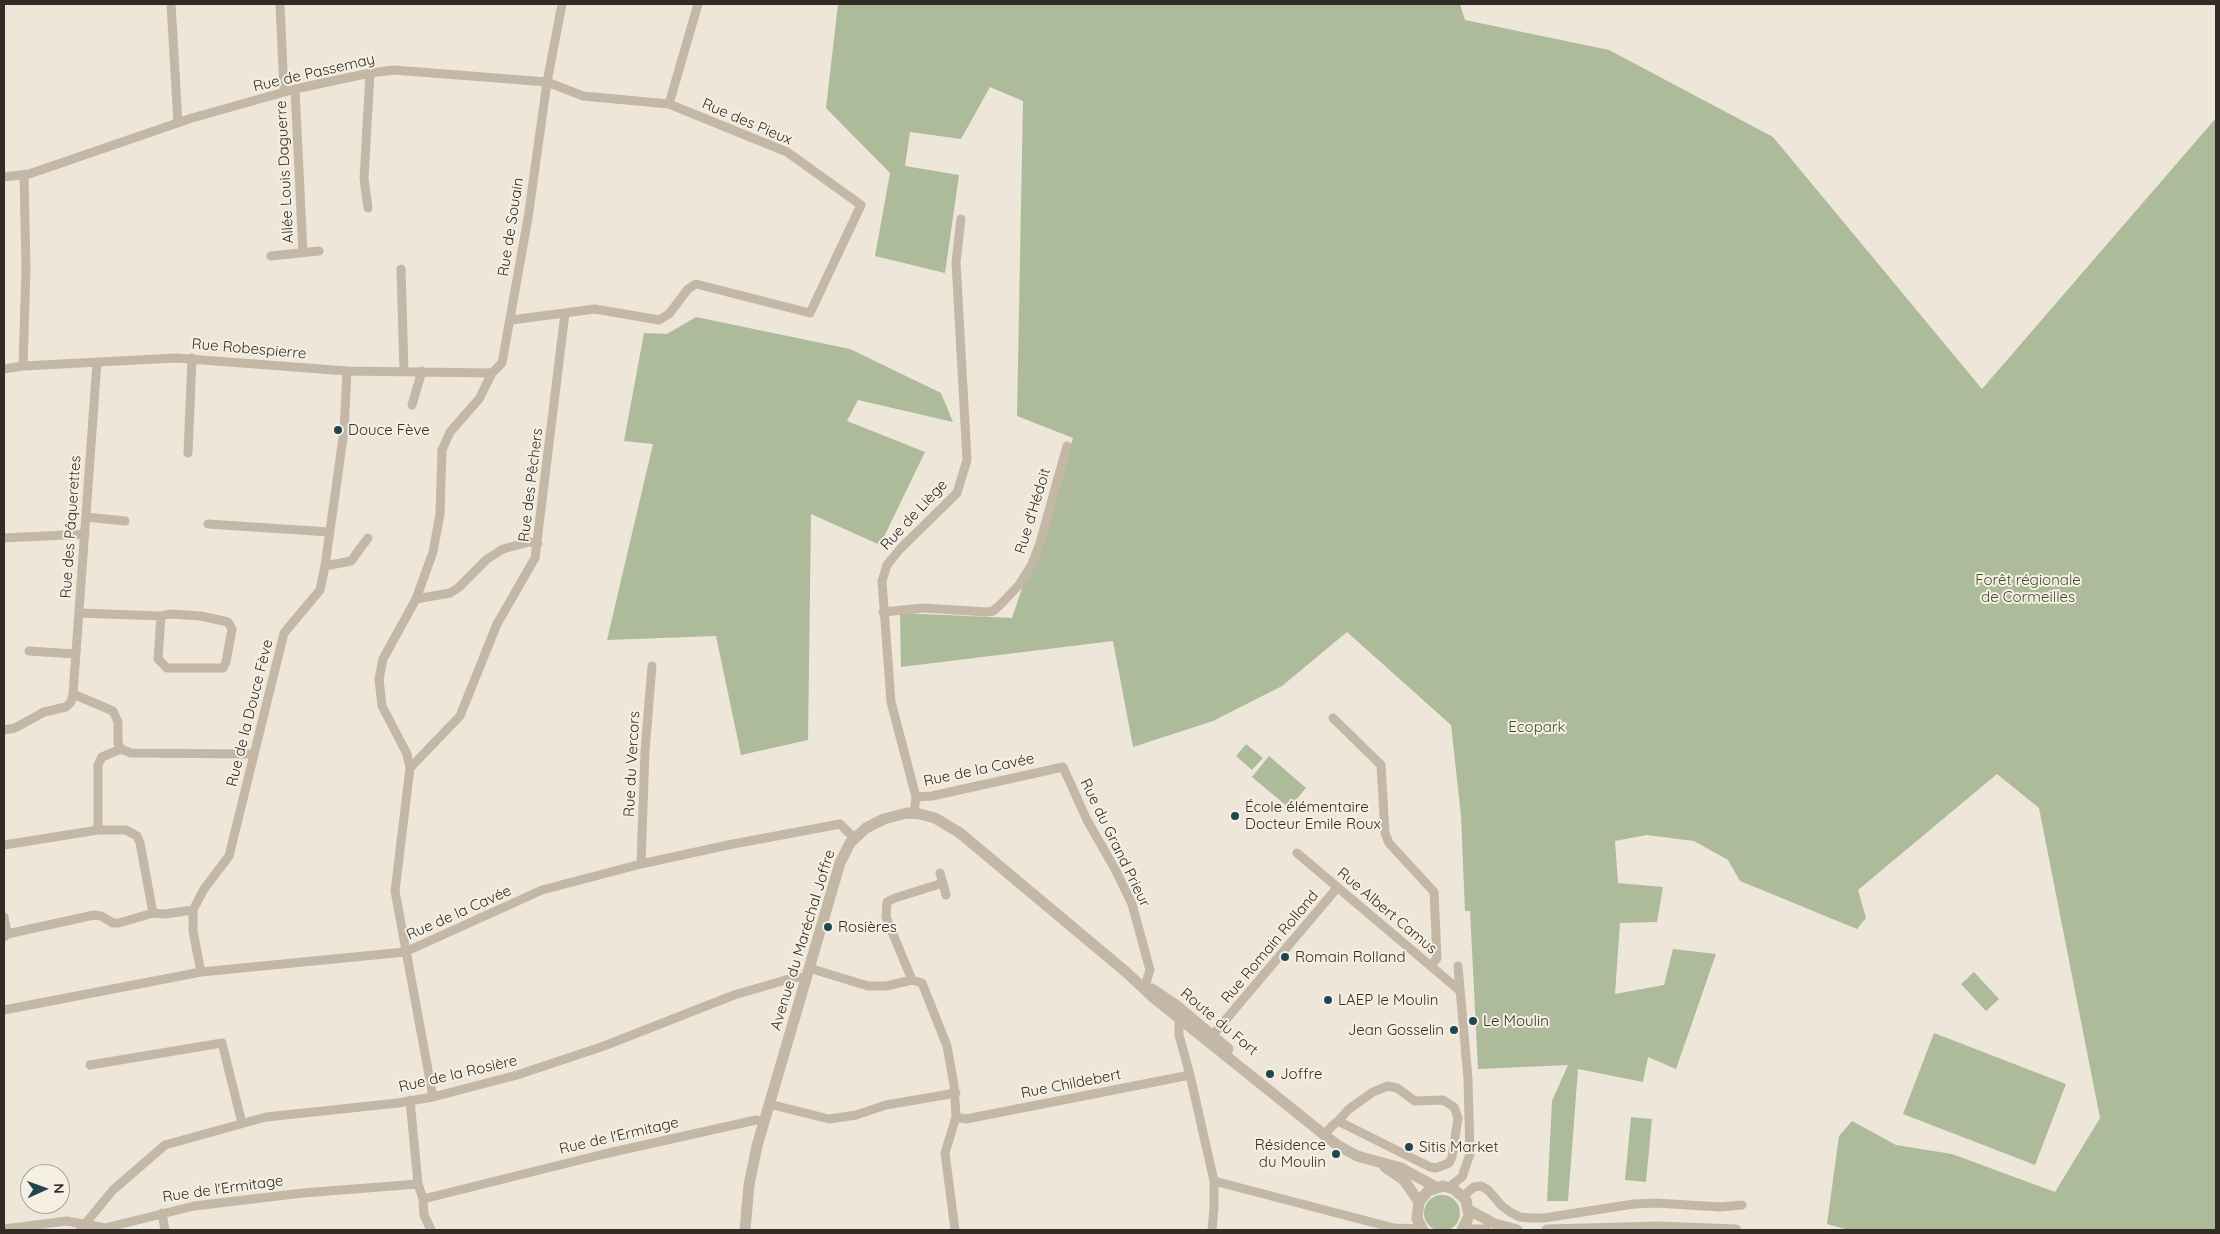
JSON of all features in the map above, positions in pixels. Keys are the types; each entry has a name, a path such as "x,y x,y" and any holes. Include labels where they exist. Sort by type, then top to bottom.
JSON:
{"street":[{"path":"171,4 178,123"},
{"path":"280,4 284,92"},
{"name":"Rue de Souain","path":"410,768 407,754 382,706 380,680 383,659 416,599 433,552 440,514 442,450 450,432 479,399 492,373 502,363 528,218 547,82 562,4"},
{"path":"669,104 698,4"},
{"name":"Rue de Passemay","path":"4,177 24,175 178,123 284,92 370,73 394,70 547,82 582,96 669,104"},
{"path":"368,208 364,179 370,73"},
{"name":"Allée Louis Daguerre","path":"295,89 303,253"},
{"name":"Rue des Pieux","path":"565,313 595,309 659,320 669,314 688,289 696,284 810,313 861,205 787,152 669,104"},
{"path":"23,366 26,269 24,175"},
{"name":"Rue de Liège","path":"916,797 891,702 882,581 887,565 900,549 957,493 968,460 956,262 961,220"},
{"name":"Allée Louis Daguerre","path":"271,256 319,251"},
{"path":"401,269 404,371"},
{"path":"511,320 565,313"},
{"name":"Rue des Pêchers","path":"410,768 460,716 497,624 535,558 565,313"},
{"path":"188,453 192,358"},
{"name":"Rue Robespierre","path":"4,369 23,366 192,358 348,371 492,373"},
{"name":"Rue des Pâquerettes","path":"73,694 97,362"},
{"name":"Rue de la Douce Fève","path":"200,972 193,931 193,910 204,888 228,856 284,632 320,590 344,432 348,371"},
{"path":"412,405 422,371"},
{"name":"Rue d'Hédoit","path":"883,612 923,608 993,611 1019,585 1032,564 1067,446"},
{"path":"86,517 125,521"},
{"path":"208,524 329,532"},
{"path":"4,538 85,534"},
{"path":"325,566 351,562 368,538"},
{"path":"416,599 450,593 458,588 487,559 503,549 529,542 538,543"},
{"path":"79,613 161,616 169,614 201,616 228,622 232,629 226,662 223,668 167,668 158,659 161,616"},
{"path":"29,651 75,654"},
{"name":"Rue du Vercors","path":"641,864 645,751 652,666"},
{"path":"4,730 15,728 44,712 66,706 72,702 73,694 113,711 118,722 118,743 121,749 131,753 253,754"},
{"path":"1333,718 1381,765 1385,833 1389,843 1434,892 1437,958 1431,966"},
{"path":"98,830 98,765 102,757 121,749"},
{"name":"Rue de la Cavée","path":"914,813 916,797 932,796 1063,767"},
{"name":"Rue du Grand Prieur","path":"1063,767 1087,820 1115,869 1132,904 1150,970 1145,987"},
{"path":"410,768 395,891 433,1097"},
{"name":"Avenue du Maréchal Joffre","path":"745,1230 751,1170 840,863 854,838 866,828 884,819 914,813 935,818 960,833 1145,987 1168,1010"},
{"name":"Rue de la Cavée","path":"4,1010 200,972 405,952 542,890 641,864 840,824 854,838"},
{"path":"4,845 98,830 126,830 137,836 140,843 153,913"},
{"name":"Rue Albert Camus","path":"1297,853 1459,990"},
{"path":"940,872 946,894"},
{"path":"912,980 886,917 887,902 943,883"},
{"name":"Rue Romain Rolland","path":"1212,1036 1337,888"},
{"path":"4,917 6,936 94,915 101,916 113,923 119,923 153,913 165,914 193,910"},
{"path":"1449,1187 1462,1177 1470,1154 1468,1079 1458,966"},
{"path":"808,973 868,986 886,986 912,980 922,983 947,1046 956,1093 956,1117 945,1153 955,1230"},
{"name":"Rue de la Rosière","path":"82,1227 113,1190 166,1145 266,1117 433,1097 517,1075 596,1049 734,995 808,973"},
{"name":"Avenue du Maréchal Joffre","path":"1145,987 1160,994"},
{"name":"Route du Fort","path":"1160,994 1200,1037 1347,1151 1382,1164 1401,1168 1436,1187"},
{"name":"Route du Fort","path":"1168,1010 1182,1016 1212,1036 1301,1115"},
{"path":"1182,1016 1179,1035 1214,1181 1212,1230"},
{"path":"1200,1037 1208,1039 1212,1036"},
{"path":"90,1065 222,1043 242,1123"},
{"name":"Rue Childebert","path":"956,1117 966,1119 1190,1075"},
{"path":"1325,1134 1338,1120 1362,1099 1388,1086 1396,1088 1415,1101 1443,1100 1454,1107 1458,1118 1452,1157 1449,1163 1436,1168 1430,1167 1338,1120"},
{"path":"769,1104 830,1119 856,1115 886,1105 956,1093"},
{"path":"410,1100 418,1184 423,1199 424,1215 431,1230"},
{"name":"Rue de l'Ermitage","path":"423,1199 613,1152 756,1120 764,1122"},
{"name":"Route du Fort","path":"1382,1164 1404,1180 1419,1202"},
{"path":"1214,1181 1394,1228 1423,1230 1416,1213 1419,1202 1428,1191 1436,1187 1449,1187 1463,1196 1469,1210 1467,1222 1462,1230"},
{"name":"Rue de l'Ermitage","path":"4,1229 67,1221 82,1227 105,1228 194,1206 303,1193 418,1184"},
{"path":"1463,1196 1474,1187 1481,1186 1488,1190 1510,1212 1520,1217 1531,1218 1544,1218 1634,1204 1742,1205"},
{"path":"1469,1210 1496,1224 1517,1230"},
{"path":"162,1213 165,1230"},
{"path":"1602,1230 1621,1227"},
{"path":"1547,1230 1621,1227 1736,1230"},
{"path":"1467,1230 1485,1230"}],"green space":[{"name":"Forêt régionale de Cormeilles","path":"838,4 1460,4 1465,20 1609,50 1773,137 1982,389 2216,118 2216,1230 1849,1230 1827,1224 1839,1136 1852,1121 1896,1145 1952,1154 2055,1192 2100,1118 2039,808 1997,774 1858,890 1866,918 1857,929 1740,881 1728,860 1694,841 1647,835 1615,841 1618,883 1663,887 1657,922 1620,923 1615,994 1664,985 1673,949 1716,954 1676,1069 1648,1057 1643,1082 1578,1069 1568,1201 1547,1201 1552,1101 1568,1065 1478,1069 1470,911 1465,911 1461,816 1451,725 1347,632 1282,686 1213,721 1133,747 1113,641 901,667 900,613 1012,618 1073,438 1017,416 1023,101 990,87 961,139 910,132 905,166 959,175 945,273 875,256 890,173 826,108"},
{"path":"696,317 850,349 941,393 953,422 858,400 847,421 925,452 880,545 811,514 808,740 741,755 716,636 607,640 653,444 624,441 644,333 667,334"},
{"path":"1246,744 1263,758 1252,770 1236,756"},
{"path":"1269,756 1306,788 1289,808 1252,777"},
{"path":"1974,972 1999,999 1986,1011 1961,984"},
{"path":"1934,1033 2066,1084 2035,1165 1903,1114"},
{"path":"1631,1117 1652,1119 1646,1182 1625,1180"},
{"path":"1442,1195 1449,1196 1455,1200 1459,1206 1459,1220 1455,1226 1449,1230 1442,1231 1435,1230 1429,1226 1425,1220 1424,1213 1425,1206 1429,1200 1435,1196"}],"place":[{"name":"Douce Fève","path":"338,430"},
{"name":"École élémentaire Docteur Emile Roux","path":"1235,816"},
{"name":"Rosières","path":"828,927"},
{"name":"Romain Rolland","path":"1285,957"},
{"name":"LAEP le Moulin","path":"1328,1000"},
{"name":"Le Moulin","path":"1473,1021"},
{"name":"Jean Gosselin","path":"1454,1030"},
{"name":"Joffre","path":"1270,1074"},
{"name":"Sitis Market","path":"1409,1147"},
{"name":"Résidence du Moulin","path":"1336,1154"}],"park label":[{"name":"Ecopark","path":"1537,727"}]}
